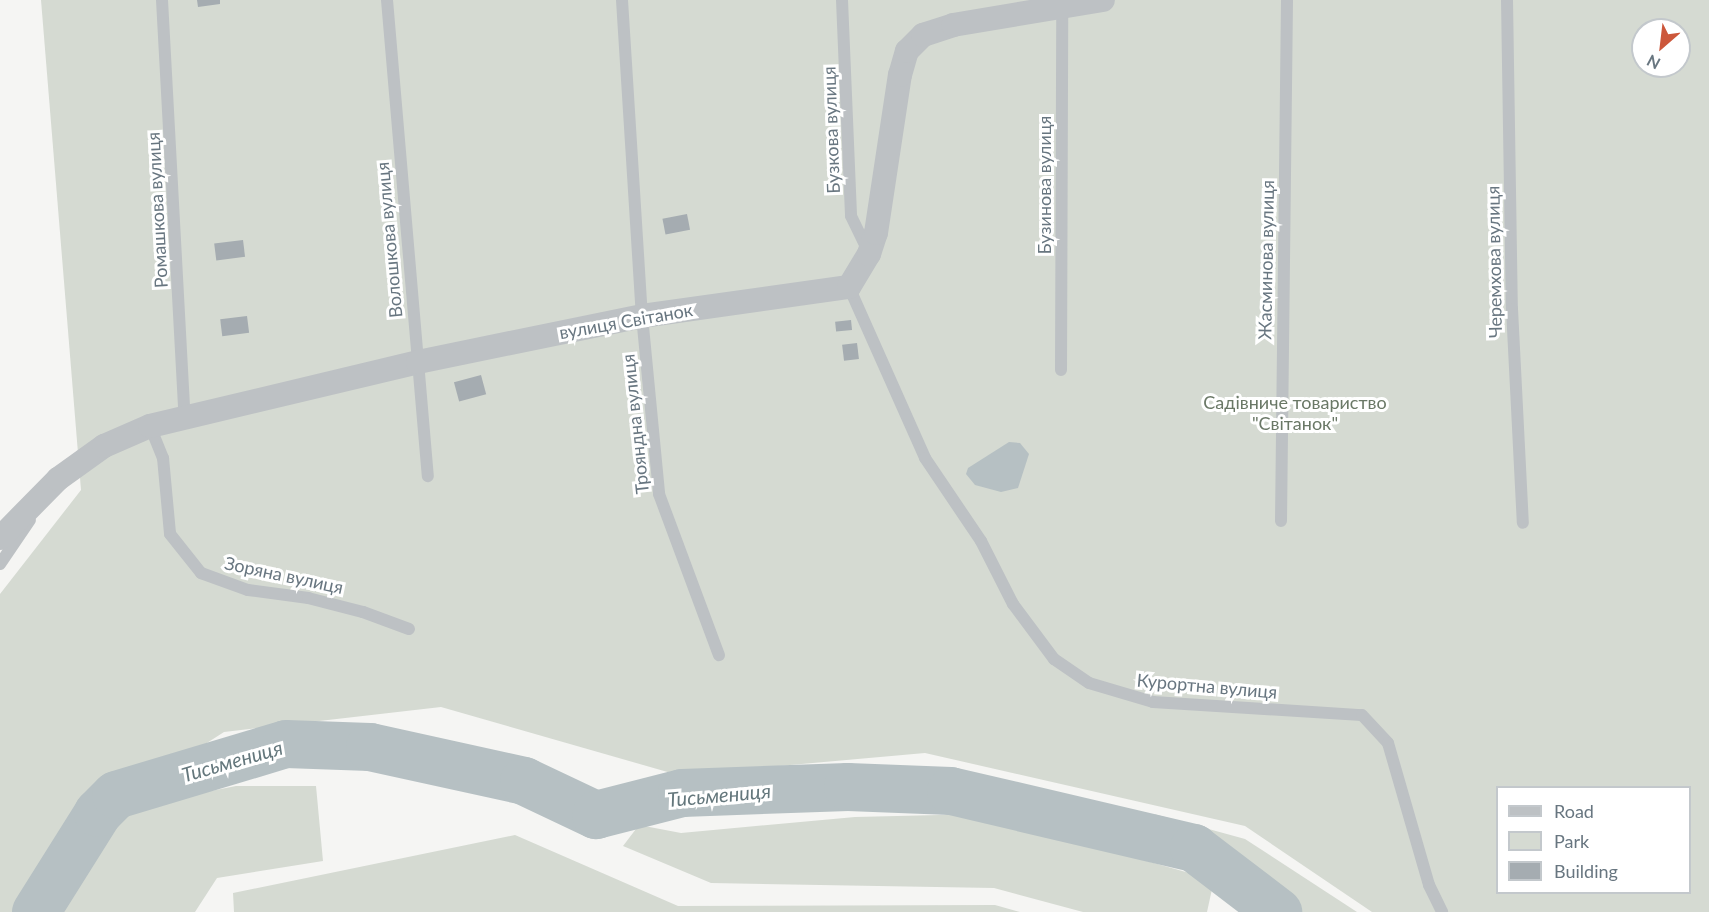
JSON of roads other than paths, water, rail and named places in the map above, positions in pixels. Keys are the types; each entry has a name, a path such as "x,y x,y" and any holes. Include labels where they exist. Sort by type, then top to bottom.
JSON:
{"street":[{"path":"849,287 869,254 876,233 900,75 908,51 923,35 953,25 1062,4 1103,0"},
{"name":"вулиця Світанок","path":"0,538 58,479 104,446 150,426 418,362 642,316 849,287"}],"lane":[{"name":"Ромашкова вулиця","path":"162,0 185,418"},
{"name":"Волошкова вулиця","path":"387,0 428,476"},
{"name":"Трояндна вулиця","path":"622,0 642,316 659,494 719,655"},
{"name":"Бузкова вулиця","path":"842,0 851,216 869,254"},
{"name":"Жасминова вулиця","path":"1281,521 1287,0"},
{"name":"Черемхова вулиця","path":"1507,0 1512,309 1522,523"},
{"name":"Бузинова вулиця","path":"1061,370 1062,4"},
{"name":"Курортна вулиця","path":"849,287 925,458 981,541 1013,604 1054,659 1089,683 1154,702 1362,715 1388,743 1429,885 1442,912"},
{"name":"Зоряна вулиця","path":"150,426 163,458 170,534 201,573 248,590 308,598 363,612 409,629"},
{"path":"0,564 58,479"}],"waterway":[{"name":"Тисьмениця","path":"36,912 98,813 116,795 286,744 370,747 524,781 596,815 682,793 848,787 951,791 1194,848 1278,912"}],"park label":[{"name":"Садівниче товариство \"Світанок\"","path":"1295,413"}]}
